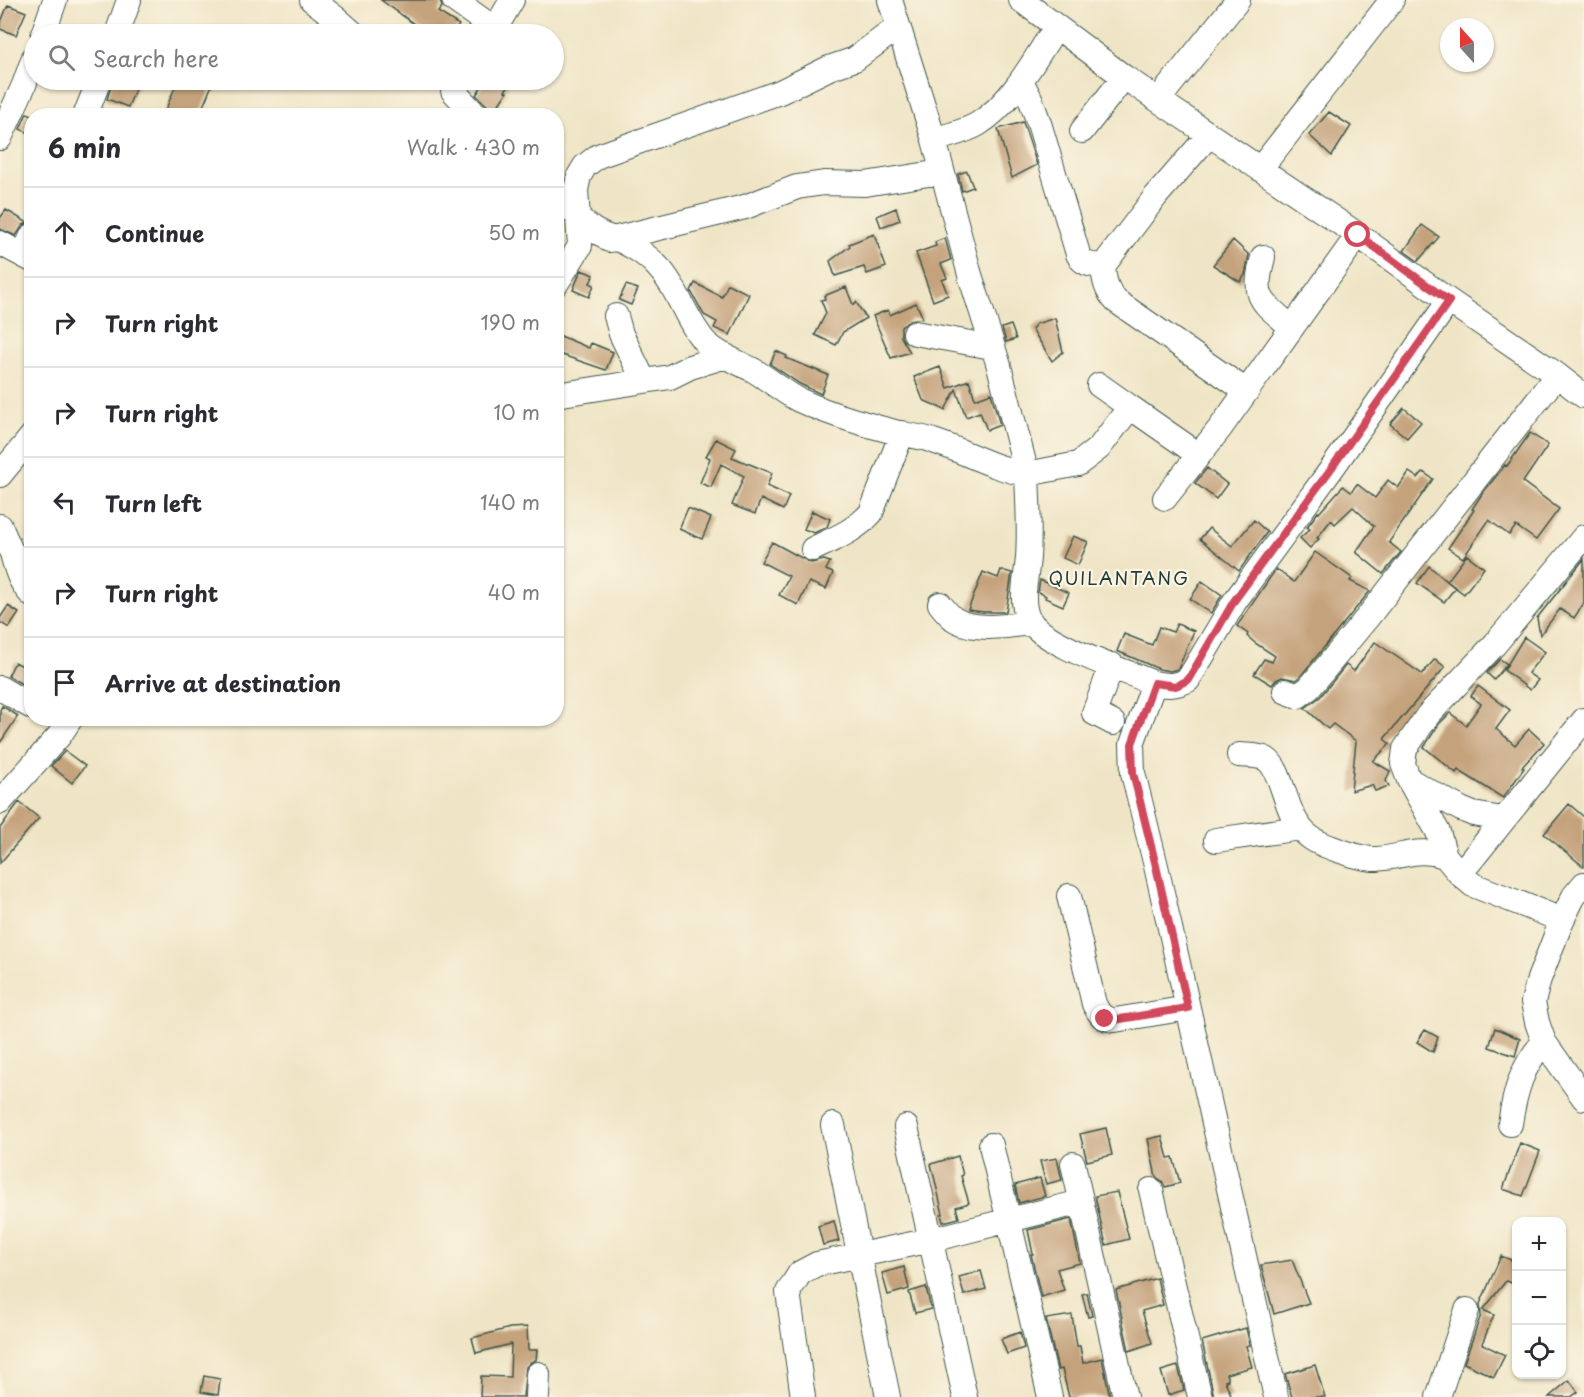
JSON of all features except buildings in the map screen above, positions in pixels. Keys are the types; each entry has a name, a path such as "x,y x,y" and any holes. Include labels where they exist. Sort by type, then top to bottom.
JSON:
{"street":[{"path":"47,24 55,0"},
{"path":"121,24 129,0"},
{"path":"312,0 343,24"},
{"path":"454,0 483,24"},
{"path":"498,24 512,0"},
{"path":"890,0 934,140 941,172 1004,384 1027,474 1028,557 1024,601 1027,616 1036,629 1051,640 1154,683 1176,686 1188,680 1234,601 1333,466 1449,301"},
{"path":"1021,0 1124,77 1358,235 1584,396"},
{"path":"1158,99 1238,0"},
{"path":"1260,169 1392,0"},
{"path":"564,271 580,246 576,190 579,176 585,166 598,156 780,92 830,68 855,59 898,27"},
{"path":"934,140 976,125 995,111 1021,81 1056,27"},
{"path":"1082,131 1124,77"},
{"path":"1021,81 1039,123 1081,261 1102,266"},
{"path":"0,138 24,85"},
{"path":"88,108 95,90"},
{"path":"457,90 471,108"},
{"path":"1209,135 1156,196 1102,266 1104,280 1108,292 1116,302 1246,391"},
{"path":"580,246 745,207 797,187 824,183 865,184 941,172"},
{"path":"564,200 577,217 604,236 616,239 633,248 657,266 668,279 693,325 708,344 797,399 827,411 929,439 988,464 1027,474 1078,464 1099,448 1130,407"},
{"path":"1165,498 1221,427 1358,235"},
{"path":"0,243 24,249"},
{"path":"1263,257 1257,278 1259,295 1265,304 1291,327"},
{"path":"616,316 621,334 644,381"},
{"path":"915,333 992,347"},
{"path":"564,393 670,377 690,367 726,356"},
{"path":"1285,691 1298,696 1309,688 1367,618 1557,375"},
{"path":"1099,385 1198,455"},
{"path":"813,549 851,531 862,524 871,513 902,433"},
{"path":"0,475 24,445"},
{"path":"0,526 24,587"},
{"path":"1453,865 1438,832 1409,780 1403,764 1406,749 1428,715 1495,644 1584,537"},
{"path":"11,551 24,564"},
{"path":"940,604 954,619 978,627 1016,626 1031,622"},
{"path":"1112,665 1094,713 1113,723"},
{"path":"1154,683 1132,744 1133,773 1276,1397"},
{"path":"0,688 24,702"},
{"path":"1453,865 1503,819 1584,720"},
{"path":"5,787 57,726"},
{"path":"1239,755 1264,758 1273,765 1287,806 1300,828 1310,838 1365,859 1430,851 1453,865 1473,885 1562,920"},
{"path":"1409,780 1473,814 1503,819"},
{"path":"1216,840 1300,828"},
{"path":"1584,884 1562,920 1539,979 1533,1002 1544,1042 1584,1098"},
{"path":"1069,896 1094,1005 1100,1016 1114,1020 1188,1008"},
{"path":"1510,1124 1521,1075 1531,1056 1544,1042"},
{"path":"833,1125 888,1397"},
{"path":"906,1127 964,1397"},
{"path":"991,1145 1050,1397"},
{"path":"1073,1164 1125,1397"},
{"path":"1151,1190 1200,1397"},
{"path":"803,1397 788,1292 800,1273 817,1264 931,1240 1081,1202"},
{"path":"1438,1397 1467,1310"}],"district":[{"name":"QUILANTANG","path":"1119,579"}],"route":[{"path":"1105,1019 1114,1020 1188,1008 1133,773 1132,744 1154,683 1176,686 1188,680 1234,601 1333,466 1449,301 1358,235"}]}
